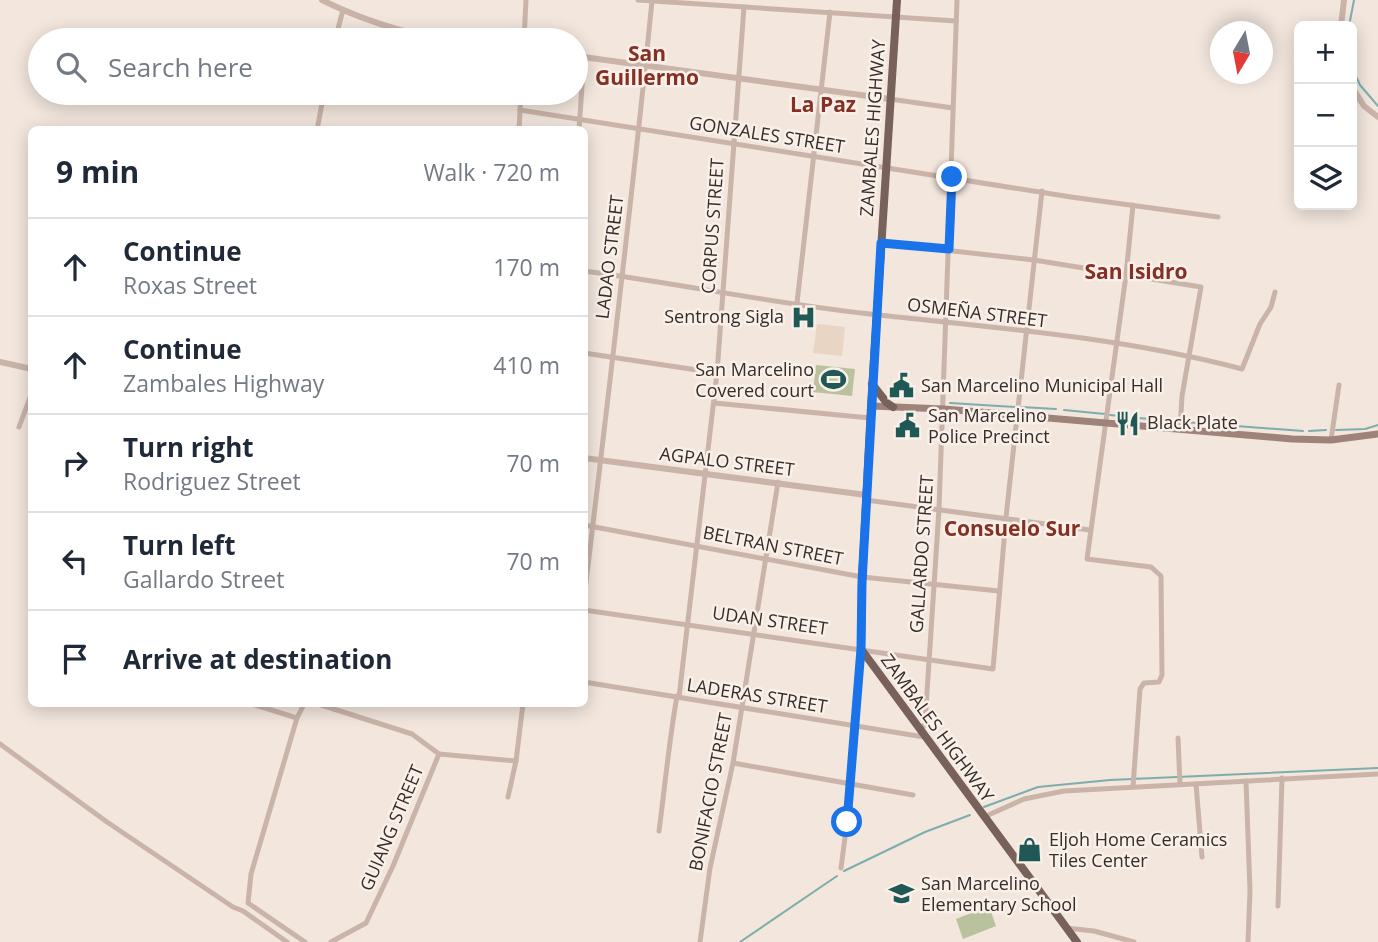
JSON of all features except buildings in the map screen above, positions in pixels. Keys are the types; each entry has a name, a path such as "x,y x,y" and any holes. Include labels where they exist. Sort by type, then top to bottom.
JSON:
{"main road":[{"name":"ZAMBALES HIGHWAY","path":"897,0 870,418 861,649 1077,942"},
{"path":"872,384 893,407"},
{"path":"871,406 944,409 1331,440 1378,434"}],"street":[{"path":"322,0 394,28"},
{"path":"525,28 526,0"},
{"path":"638,0 956,21"},
{"name":"GALLARDO STREET","path":"923,734 944,409 957,0"},
{"path":"1342,21 1344,0"},
{"name":"LADAO STREET","path":"588,567 624,276 652,1"},
{"name":"CORPUS STREET","path":"659,831 717,373 744,6"},
{"path":"338,28 343,10"},
{"path":"797,303 830,12"},
{"path":"588,57 953,108"},
{"path":"1357,95 1364,106 1378,117"},
{"path":"318,126 322,105"},
{"path":"519,126 520,105"},
{"path":"579,126 580,105"},
{"name":"GONZALES STREET","path":"520,110 1218,217"},
{"path":"999,591 1042,191"},
{"path":"1133,205 1087,559 1151,567 1161,576 1162,675 1158,682 1144,683 1139,689 1134,783"},
{"path":"881,243 1034,260 1201,287 1180,430"},
{"name":"OSMEÑA STREET","path":"588,272 877,315 946,321 1189,355 1242,369 1260,324 1271,307 1275,292"},
{"path":"588,353 717,373"},
{"path":"0,362 28,368"},
{"path":"1331,440 1339,385"},
{"path":"19,427 28,403"},
{"path":"713,403 870,418"},
{"name":"AGPALO STREET","path":"588,459 778,482 939,509 1090,530"},
{"name":"BONIFACIO STREET","path":"700,942 710,868 733,764 778,482"},
{"name":"BELTRAN STREET","path":"588,525 862,576 999,591"},
{"name":"UDAN STREET","path":"588,611 993,669 999,591"},
{"path":"841,868 861,649"},
{"name":"LADERAS STREET","path":"588,683 855,726 923,734"},
{"path":"262,707 297,718"},
{"path":"243,911 247,903 251,874 302,707"},
{"path":"327,707 412,734 439,754"},
{"path":"508,797 516,761 523,707"},
{"path":"1178,737 1180,780"},
{"path":"0,744 169,865 287,942"},
{"name":"GUIANG STREET","path":"331,942 366,923 393,866 439,754 516,761"},
{"path":"733,764 913,795"},
{"path":"984,817 1024,799 1064,790 1180,780 1196,784 1378,775"},
{"path":"1278,906 1282,778"},
{"path":"1246,781 1250,891 1248,942"},
{"path":"1196,784 1202,858"},
{"path":"247,903 305,942"},
{"path":"1066,928 1094,931 1134,942"}],"green space":[{"name":"San Marcelino Covered court","path":"816,365 855,369 852,396 813,392"},
{"path":"989,906 996,926 963,939 956,919"}],"shaded area":[{"path":"817,324 845,327 842,356 813,353"}],"waterway":[{"path":"1350,21 1354,0"},
{"path":"1357,79 1378,106"},
{"path":"950,403 1015,407"},
{"path":"1021,407 1056,409"},
{"path":"1064,410 1105,414"},
{"path":"1110,415 1178,422"},
{"path":"1184,422 1303,431"},
{"path":"1336,430 1365,429 1378,425"},
{"path":"1309,431 1326,430"},
{"path":"984,807 1038,787 1110,780 1378,768"},
{"path":"844,871 925,832 970,815"},
{"path":"740,942 837,876"}],"place":[{"name":"Sentrong Sigla","path":"804,317"},
{"name":"San Marcelino Covered court","path":"834,380"},
{"name":"San Marcelino Municipal Hall","path":"901,386"},
{"name":"Black Plate","path":"1127,423"},
{"name":"San Marcelino Police Precinct","path":"908,426"},
{"name":"Eljoh Home Ceramics Tiles Center","path":"1029,850"},
{"name":"San Marcelino Elementary School","path":"901,894"}],"district":[{"name":"San Guillermo","path":"647,66"},
{"name":"La Paz","path":"823,105"},
{"name":"San Isidro","path":"1136,272"},
{"name":"Consuelo Sur","path":"1012,529"}],"route":[{"path":"847,822 861,649 862,582 881,243 949,249 952,177"}]}
